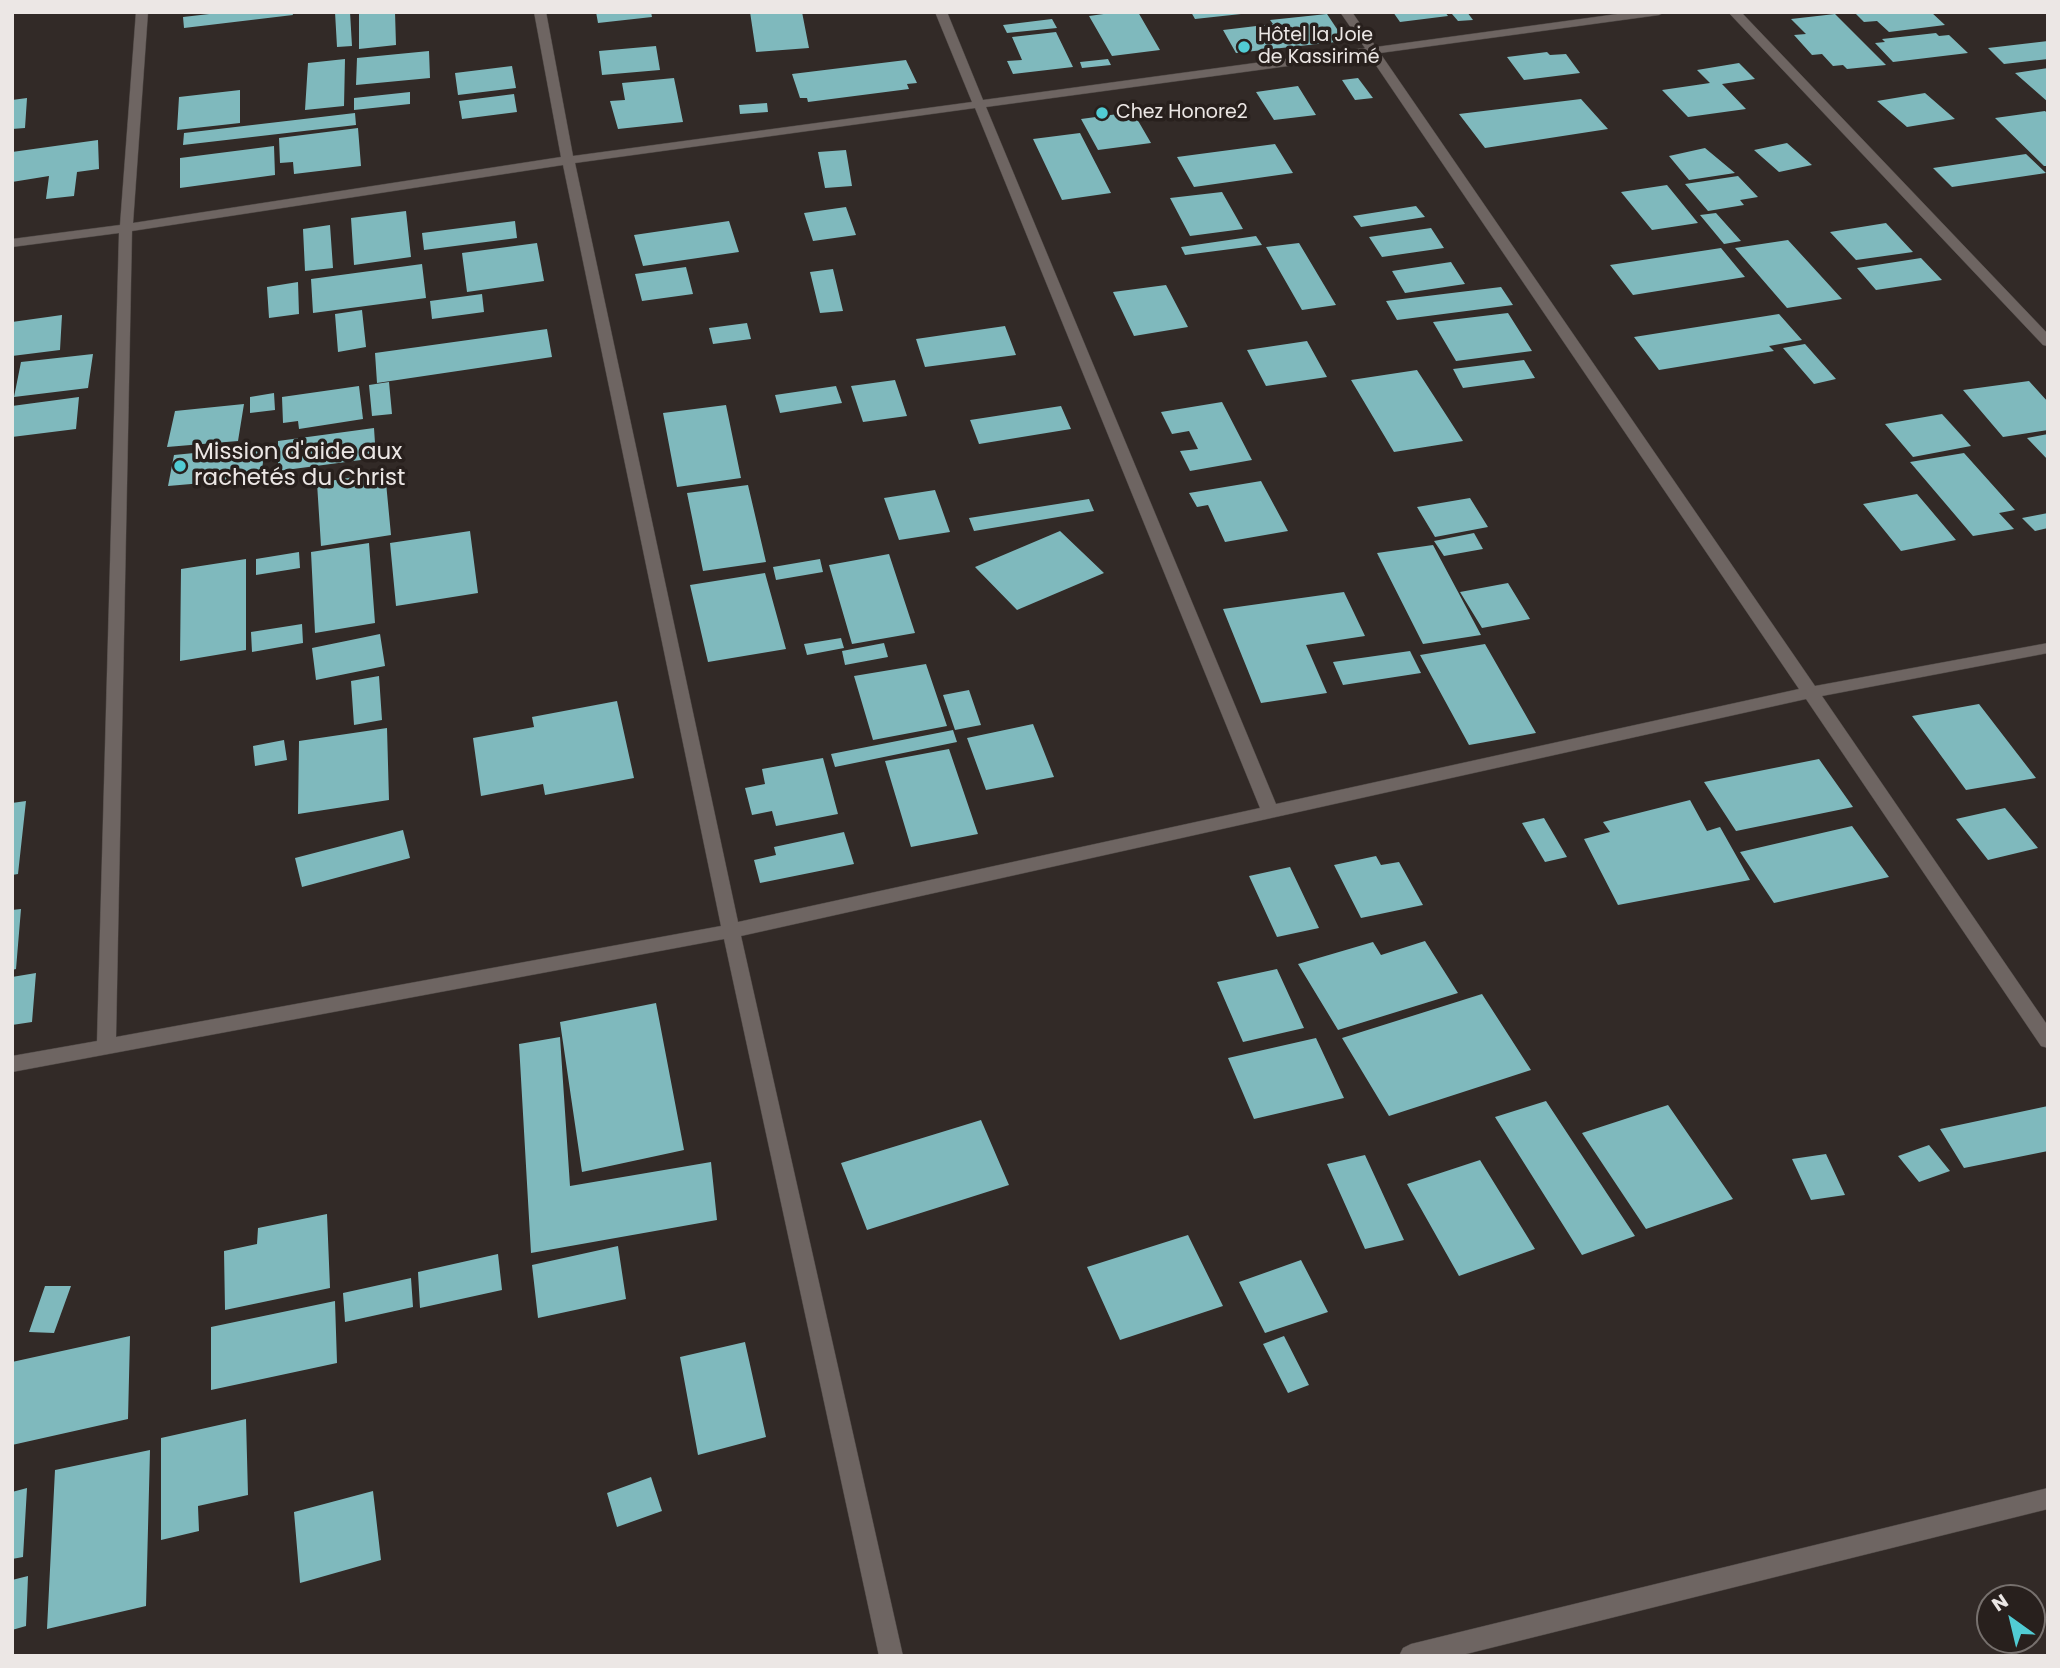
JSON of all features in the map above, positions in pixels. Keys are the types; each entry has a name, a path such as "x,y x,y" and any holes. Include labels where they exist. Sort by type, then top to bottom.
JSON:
{"street":[{"path":"106,1047 126,228 142,12"},
{"path":"540,12 568,160 732,932 891,1656"},
{"path":"941,12 1271,813"},
{"path":"1346,12 2048,1041"},
{"path":"12,243 568,160 1659,12"},
{"path":"1734,12 2048,342"},
{"path":"12,1064 732,932 1809,694 2048,648"},
{"path":"1411,1656 2048,1498"}],"building":[{"path":"227,12 292,12 293,15 184,28 183,17"},
{"path":"335,12 350,12 352,46 337,47"},
{"path":"359,12 395,12 396,45 359,49"},
{"path":"596,12 651,12 652,17 598,23"},
{"path":"750,12 802,12 809,48 756,52"},
{"path":"1138,12 1160,50 1112,56 1089,16"},
{"path":"1191,12 1241,12 1241,14 1195,19"},
{"path":"1393,12 1445,12 1448,16 1400,22"},
{"path":"1467,12 1473,20 1458,21 1452,14"},
{"path":"1854,12 1931,12 1945,25 1889,32 1877,21 1864,22"},
{"path":"1327,14 1345,41 1236,53 1223,30 1273,24 1270,20"},
{"path":"1835,14 1886,65 1847,69 1843,65 1833,66 1822,54 1812,55 1794,35 1806,34 1791,19"},
{"path":"1052,19 1057,28 1007,33 1003,25"},
{"path":"1056,32 1073,67 1013,74 1007,61 1022,60 1012,37"},
{"path":"1936,33 1939,36 1949,35 1968,53 1893,62 1875,43 1885,42 1882,39"},
{"path":"2048,41 2048,59 2004,64 1988,48"},
{"path":"656,46 660,70 602,75 599,51"},
{"path":"429,51 430,78 356,85 357,58"},
{"path":"1547,52 1550,55 1566,54 1580,73 1524,80 1507,57"},
{"path":"345,59 344,106 305,110 308,63"},
{"path":"1108,59 1111,65 1082,68 1080,62"},
{"path":"906,60 917,83 907,84 909,89 808,102 807,98 800,98 792,74"},
{"path":"1739,63 1755,79 1722,84 1746,109 1688,117 1662,90 1710,83 1697,70"},
{"path":"512,66 516,88 458,95 455,73"},
{"path":"2048,68 2048,102 2015,73"},
{"path":"674,78 683,122 618,129 610,101 625,100 622,83"},
{"path":"1358,78 1373,98 1355,100 1342,80"},
{"path":"1298,86 1316,115 1274,120 1256,92"},
{"path":"240,90 240,123 177,130 179,97"},
{"path":"410,92 410,104 354,110 354,98"},
{"path":"1925,93 1955,119 1907,127 1877,101"},
{"path":"514,94 517,112 462,119 459,101"},
{"path":"27,98 25,128 12,129 12,100"},
{"path":"1581,99 1608,129 1485,148 1459,114"},
{"path":"767,103 768,112 740,114 739,105"},
{"path":"2045,111 2048,114 2048,166 2044,166 1995,118"},
{"path":"1133,112 1151,143 1098,150 1081,119"},
{"path":"355,113 356,125 183,145 184,133"},
{"path":"358,128 361,166 294,174 293,162 280,163 279,138"},
{"path":"1080,133 1111,193 1062,200 1033,139"},
{"path":"98,140 99,169 77,172 74,196 46,199 49,176 12,182 12,152"},
{"path":"1787,143 1812,165 1779,172 1754,150"},
{"path":"1275,144 1293,173 1194,187 1177,157"},
{"path":"274,146 275,175 180,188 180,158"},
{"path":"1705,148 1735,173 1689,180 1669,156"},
{"path":"846,150 852,186 825,188 818,152"},
{"path":"2026,154 2046,173 1952,187 1933,168"},
{"path":"1738,176 1758,197 1740,200 1744,205 1708,211 1685,184"},
{"path":"1667,185 1698,223 1652,230 1621,192"},
{"path":"1222,192 1243,229 1190,236 1170,198"},
{"path":"1416,206 1425,217 1361,227 1353,216"},
{"path":"846,207 856,235 813,241 804,213"},
{"path":"406,211 411,257 354,265 351,218"},
{"path":"1716,213 1741,241 1724,244 1700,215"},
{"path":"515,221 517,238 424,250 422,233"},
{"path":"729,221 739,252 643,266 634,235"},
{"path":"1886,223 1913,252 1856,260 1830,232"},
{"path":"330,225 333,268 305,271 303,229"},
{"path":"1431,228 1444,248 1382,257 1369,237"},
{"path":"1256,236 1262,245 1185,255 1181,247"},
{"path":"1788,240 1842,299 1787,308 1735,248"},
{"path":"537,243 544,281 467,292 462,253"},
{"path":"1299,243 1336,305 1302,310 1266,247"},
{"path":"1721,248 1745,277 1633,295 1610,265"},
{"path":"1921,258 1942,280 1876,290 1857,268"},
{"path":"1451,262 1465,284 1405,293 1392,271"},
{"path":"422,264 426,298 313,313 311,279"},
{"path":"686,267 693,294 642,301 635,274"},
{"path":"833,269 843,311 820,313 810,272"},
{"path":"298,282 299,314 269,318 267,287"},
{"path":"1166,285 1188,327 1134,336 1113,292"},
{"path":"1501,287 1513,305 1397,320 1386,301"},
{"path":"482,294 484,312 432,319 430,301"},
{"path":"362,310 366,347 338,352 335,314"},
{"path":"1508,313 1532,351 1456,361 1433,322"},
{"path":"1779,314 1802,340 1769,346 1774,351 1659,370 1634,337"},
{"path":"62,315 60,350 12,356 12,322"},
{"path":"747,323 751,339 713,344 709,328"},
{"path":"1005,326 1016,355 925,367 916,339"},
{"path":"547,329 552,357 377,383 375,353"},
{"path":"1307,341 1327,377 1266,386 1247,350"},
{"path":"1805,344 1836,379 1814,384 1783,348"},
{"path":"93,354 88,388 14,397 21,362"},
{"path":"1524,360 1535,378 1463,388 1453,369"},
{"path":"1417,370 1463,441 1394,452 1351,380"},
{"path":"895,380 907,416 863,422 851,386"},
{"path":"2029,381 2048,402 2048,430 2003,437 1963,390"},
{"path":"389,382 392,414 372,416 369,385"},
{"path":"359,386 363,419 299,429 298,421 283,423 282,397"},
{"path":"836,386 842,403 780,413 775,395"},
{"path":"274,393 275,410 250,413 250,397"},
{"path":"79,397 76,429 12,437 12,406"},
{"path":"1222,402 1252,460 1190,471 1180,451 1198,449 1189,431 1172,434 1161,412"},
{"path":"244,404 238,441 167,447 175,411"},
{"path":"726,405 741,478 677,487 663,413"},
{"path":"1061,406 1071,429 979,444 970,420"},
{"path":"1942,414 1971,446 1913,457 1885,424"},
{"path":"374,428 376,458 278,471 278,441"},
{"path":"2048,434 2048,460 2027,438"},
{"path":"265,446 261,478 168,486 174,455"},
{"path":"1964,453 2015,510 1999,513 2014,529 1973,536 1910,462"},
{"path":"385,472 391,535 321,546 317,483"},
{"path":"1261,481 1288,531 1225,542 1208,505 1197,507 1189,493"},
{"path":"748,485 766,562 703,571 687,493"},
{"path":"935,490 950,532 899,540 884,498"},
{"path":"1917,494 1956,540 1901,551 1863,504"},
{"path":"1470,498 1488,527 1435,537 1417,507"},
{"path":"1089,499 1094,511 974,531 969,518"},
{"path":"2048,513 2048,528 2035,531 2022,518"},
{"path":"470,531 478,593 396,606 390,543"},
{"path":"1060,531 1104,573 1017,610 975,567"},
{"path":"1474,533 1483,549 1444,556 1434,541"},
{"path":"369,543 375,623 315,633 311,552"},
{"path":"1433,545 1481,635 1423,644 1377,553"},
{"path":"299,552 300,568 256,575 256,559"},
{"path":"889,554 915,633 852,644 829,565"},
{"path":"246,559 246,650 180,661 181,569"},
{"path":"820,559 823,572 776,580 773,567"},
{"path":"765,573 786,649 708,662 690,585"},
{"path":"1508,583 1530,619 1482,628 1460,592"},
{"path":"1344,592 1365,636 1306,645 1327,693 1261,703 1223,609"},
{"path":"302,624 303,643 252,652 251,632"},
{"path":"380,634 385,666 316,680 312,648"},
{"path":"841,638 844,648 807,655 804,644"},
{"path":"884,643 888,657 845,665 842,651"},
{"path":"1485,644 1536,733 1469,745 1420,655"},
{"path":"1410,651 1421,673 1343,685 1333,662"},
{"path":"926,664 947,726 873,740 854,676"},
{"path":"379,676 382,720 354,725 351,681"},
{"path":"969,690 981,725 955,730 943,695"},
{"path":"617,701 634,778 545,795 543,784 481,796 473,738 534,727 532,717"},
{"path":"1979,704 2036,778 1966,790 1912,716"},
{"path":"1033,724 1054,777 986,790 967,738"},
{"path":"387,728 389,800 298,814 299,741"},
{"path":"953,730 957,742 835,767 831,754"},
{"path":"284,740 287,760 255,766 253,746"},
{"path":"949,749 978,834 911,847 885,761"},
{"path":"823,758 838,814 776,826 772,811 752,815 745,788 765,784 762,769"},
{"path":"1819,759 1853,807 1736,831 1704,782"},
{"path":"1690,800 1707,831 1720,827 1750,880 1618,905 1584,839 1610,832 1603,822"},
{"path":"26,801 18,874 12,875 12,803"},
{"path":"2005,808 2038,848 1988,860 1956,819"},
{"path":"1544,818 1567,857 1545,862 1522,823"},
{"path":"1852,826 1889,877 1774,903 1740,852"},
{"path":"403,830 410,858 302,887 295,858"},
{"path":"844,832 854,864 760,883 754,860 776,855 774,847"},
{"path":"1376,856 1381,865 1399,862 1423,905 1361,918 1334,865"},
{"path":"1290,867 1319,928 1277,937 1249,876"},
{"path":"21,909 16,969 12,970 12,910"},
{"path":"1425,941 1458,993 1338,1030 1298,964 1373,942 1381,955"},
{"path":"1277,969 1304,1028 1243,1042 1217,982"},
{"path":"36,973 32,1022 12,1025 12,977"},
{"path":"1482,994 1531,1070 1389,1116 1342,1038"},
{"path":"656,1003 684,1150 582,1172 560,1022"},
{"path":"560,1037 570,1186 711,1162 717,1220 531,1253 519,1044"},
{"path":"1316,1038 1344,1098 1254,1119 1228,1058"},
{"path":"1546,1101 1635,1236 1582,1255 1495,1117"},
{"path":"1668,1105 1733,1199 1646,1229 1582,1133"},
{"path":"2048,1106 2048,1151 1964,1168 1940,1129"},
{"path":"981,1120 1009,1185 867,1230 841,1163"},
{"path":"1929,1145 1950,1171 1919,1182 1898,1156"},
{"path":"1826,1154 1845,1195 1811,1200 1792,1159"},
{"path":"1365,1155 1404,1240 1365,1249 1327,1164"},
{"path":"1480,1160 1535,1249 1459,1276 1407,1184"},
{"path":"327,1214 330,1288 225,1310 224,1251 257,1244 258,1228"},
{"path":"1188,1235 1223,1306 1120,1340 1087,1267"},
{"path":"618,1246 626,1299 538,1318 532,1265"},
{"path":"498,1254 502,1290 420,1308 418,1272"},
{"path":"1301,1260 1328,1312 1265,1333 1239,1282"},
{"path":"411,1278 413,1307 345,1322 343,1293"},
{"path":"45,1286 71,1286 54,1333 29,1332"},
{"path":"335,1301 337,1363 211,1390 211,1327"},
{"path":"130,1336 128,1419 12,1445 12,1362"},
{"path":"1284,1336 1309,1385 1288,1393 1263,1344"},
{"path":"745,1342 766,1437 698,1455 680,1357"},
{"path":"246,1419 248,1495 198,1506 199,1531 161,1540 161,1438"},
{"path":"150,1450 146,1606 47,1629 55,1470"},
{"path":"651,1477 662,1511 617,1527 607,1493"},
{"path":"27,1488 23,1557 12,1559 12,1492"},
{"path":"373,1491 381,1560 300,1583 294,1512"},
{"path":"28,1576 26,1626 12,1630 12,1580"}],"place":[{"name":"Hôtel la Joie de Kassirimé","path":"1244,47"},
{"name":"Chez Honore2","path":"1102,113"},
{"name":"Mission d'aide aux rachetés du Christ","path":"180,466"}]}
